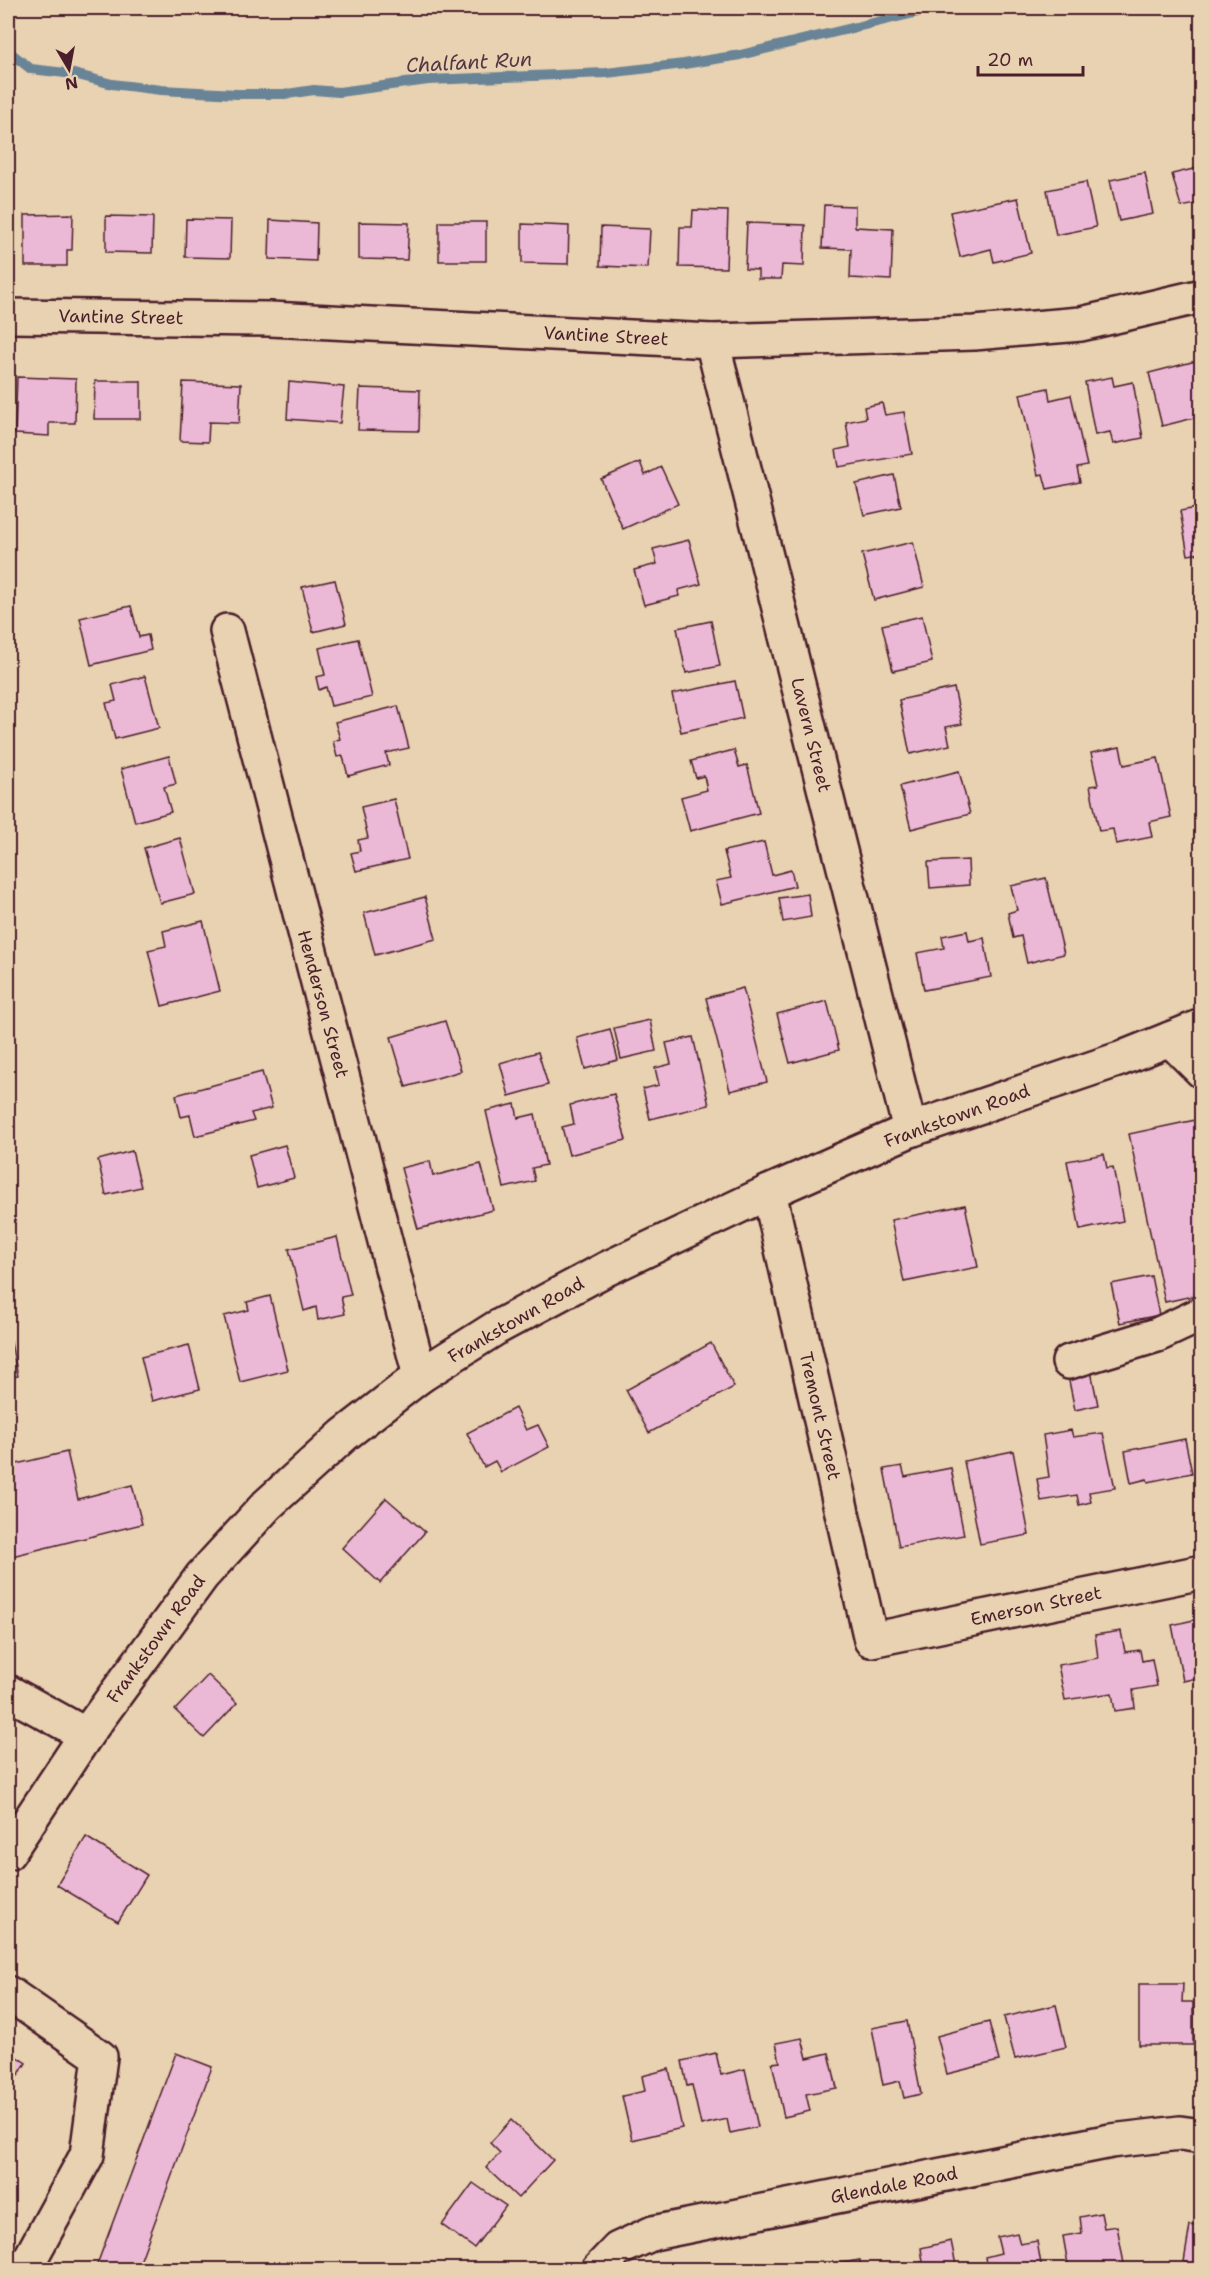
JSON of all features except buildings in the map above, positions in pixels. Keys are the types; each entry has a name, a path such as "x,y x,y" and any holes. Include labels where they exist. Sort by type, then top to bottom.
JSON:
{"street":[{"name":"Vantine Street","path":"8,316 270,320 712,340 974,333 1081,324 1202,296"},
{"name":"Lavern Street","path":"712,340 910,1130"},
{"name":"Henderson Street","path":"227,631 420,1376"},
{"name":"Frankstown Road","path":"8,1854 86,1735 202,1576 267,1505 344,1435 420,1376 496,1328 606,1269 769,1192 910,1130 1120,1059 1202,1026"},
{"path":"1170,1039 1202,1071"},
{"name":"Tremont Street","path":"769,1192 871,1640"},
{"path":"1069,1362 1157,1335 1202,1314"},
{"name":"Emerson Street","path":"871,1640 1202,1572"},
{"path":"8,1692 86,1735"},
{"path":"8,1993 100,2057 87,2155 24,2270"},
{"name":"Glendale Road","path":"598,2270 618,2249 653,2233 1112,2141 1180,2133 1202,2136"}],"waterway":[{"name":"Chalfant Run","path":"8,51 31,69 74,74 112,84 161,90 237,94 287,94 314,90 339,92 428,80 606,73 684,64 740,55 935,8"}]}
